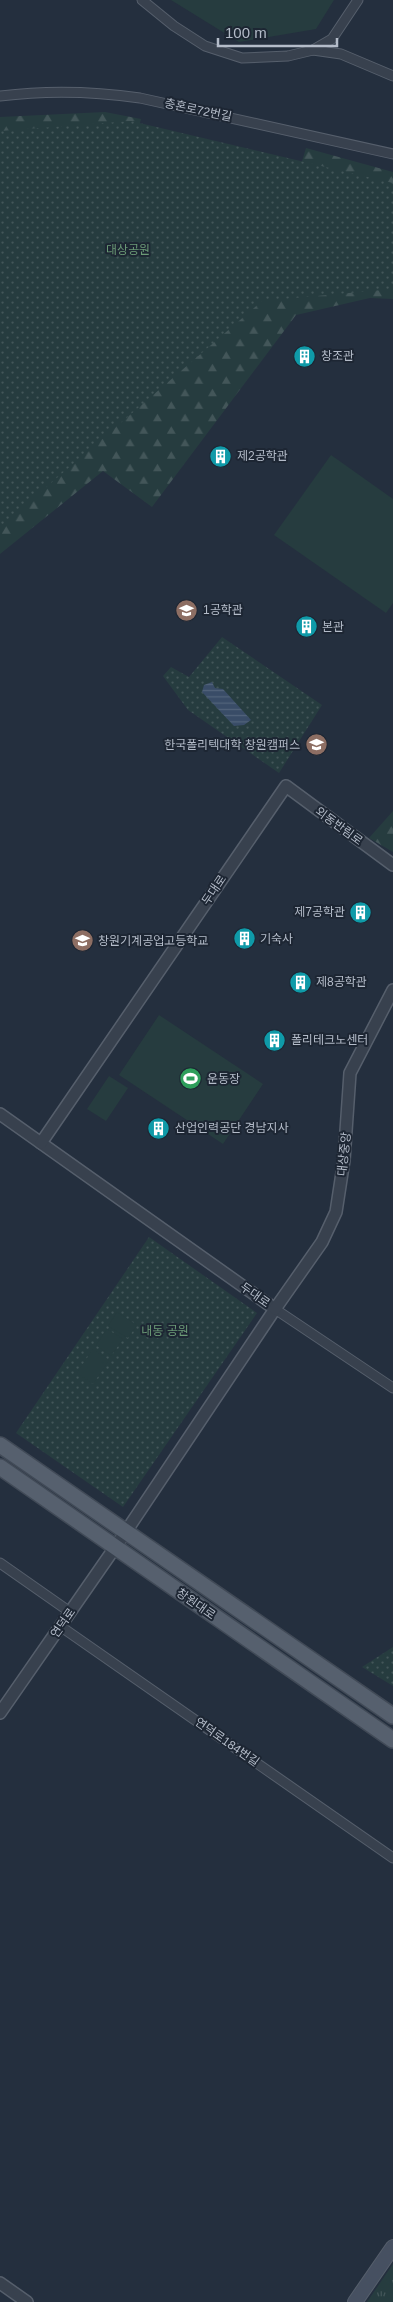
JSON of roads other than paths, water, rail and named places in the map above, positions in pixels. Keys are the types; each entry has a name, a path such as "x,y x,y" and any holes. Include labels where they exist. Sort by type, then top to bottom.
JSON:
{"main road":[{"name":"창원대로","path":"0,1445 393,1716"},
{"name":"창원대로","path":"0,1467 393,1740"},
{"path":"354,2302 393,2247"}],"street":[{"path":"142,0 174,26 205,46 242,58 288,56 313,50 332,39 358,0"},
{"path":"313,50 341,54 393,76"},
{"name":"충혼로72번길","path":"0,96 51,91 105,93 140,98 393,154"},
{"name":"외동반림로","path":"286,786 393,865"},
{"name":"두대로","path":"41,1143 286,786"},
{"name":"대상중앙","path":"275,1309 322,1242 336,1212 344,1160 350,1073 393,990"},
{"name":"두대로","path":"0,1114 275,1309 125,1532"},
{"path":"275,1309 393,1388"},
{"name":"연덕로","path":"0,1712 125,1532"},
{"path":"0,1563 70,1612"},
{"name":"연덕로184번길","path":"60,1626 393,1858"},
{"path":"0,2283 27,2302"}],"water":[{"path":"212,682 215,688 223,689 251,720 244,725 234,726 202,692 204,685"}],"place":[{"name":"창조관","path":"305,356"},
{"name":"제2공학관","path":"221,456"},
{"name":"1공학관","path":"187,610"},
{"name":"본관","path":"306,627"},
{"name":"한국폴리텍대학 창원캠퍼스","path":"316,745"},
{"name":"제7공학관","path":"361,912"},
{"name":"기숙사","path":"244,939"},
{"name":"창원기계공업고등학교","path":"82,941"},
{"name":"제8공학관","path":"300,982"},
{"name":"폴리테크노센터","path":"275,1040"},
{"name":"운동장","path":"191,1079"},
{"name":"산업인력공단 경남지사","path":"159,1128"}],"park label":[{"name":"대상공원","path":"128,250"},
{"name":"내동 공원","path":"165,1331"}]}
